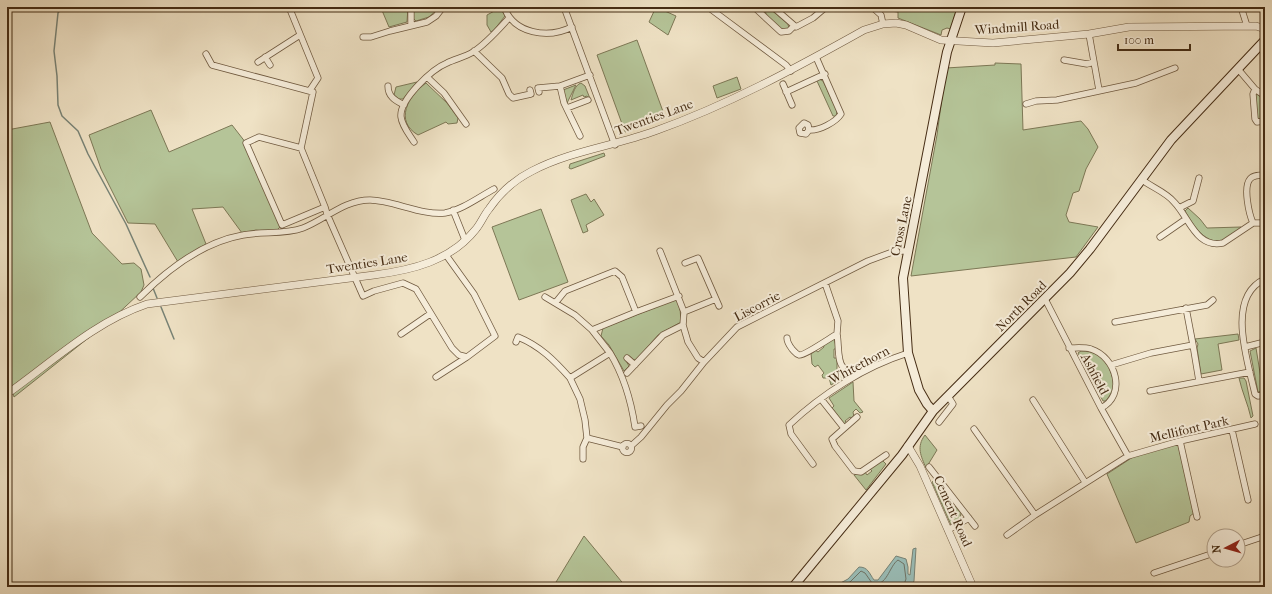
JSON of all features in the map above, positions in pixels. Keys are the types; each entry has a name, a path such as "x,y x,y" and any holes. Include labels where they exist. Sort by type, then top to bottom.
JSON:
{"main road":[{"name":"Windmill Road","path":"950,42 962,7"},
{"name":"North Road","path":"793,587 908,446 933,411 1045,299 1090,249 1171,140 1265,40"},
{"name":"Cross Lane","path":"933,411 919,390 908,353 903,278 950,42"}],"street":[{"path":"289,7 318,78 310,90"},
{"path":"411,7 411,26"},
{"path":"363,37 371,38 426,22 436,16 443,7"},
{"path":"504,7 509,18 523,28 545,34 554,34 572,27"},
{"path":"564,7 615,144"},
{"path":"708,7 791,70"},
{"path":"754,7 781,32 789,31 794,26 796,27 813,18 826,7"},
{"path":"761,13 766,7"},
{"path":"773,7 794,26"},
{"path":"872,7 881,15 883,24"},
{"path":"1241,7 1247,26"},
{"path":"414,142 401,119 400,113 411,94 427,77 446,63 474,51 509,18"},
{"name":"Twenties Lane","path":"7,394 76,342 126,311 147,304 403,271 446,255 476,229 497,198 516,181 563,157 615,144 698,114 738,97 864,30 883,24 906,25 941,40 950,42"},
{"name":"Windmill Road","path":"950,42 993,43 1089,34 1129,27 1256,26 1265,29"},
{"path":"1089,34 1099,90"},
{"path":"258,62 300,35"},
{"path":"474,51 502,78 509,94 513,98 531,94 530,90"},
{"path":"206,54 212,65 313,92 314,95 301,148 327,214 363,296 374,291 403,283 416,289 430,314 453,349 459,355 467,357"},
{"path":"810,130 833,122 841,114 816,56"},
{"path":"265,57 270,65"},
{"path":"1064,60 1087,64 1094,62"},
{"path":"1026,104 1036,101 1057,100 1142,81 1175,68"},
{"path":"1238,69 1255,89 1265,96"},
{"path":"539,92 538,88 560,86 590,74"},
{"path":"786,92 825,74"},
{"path":"427,77 444,93 466,124"},
{"path":"783,84 792,105"},
{"path":"388,86 388,92 391,97 404,105"},
{"path":"560,86 567,108 580,136"},
{"path":"1255,89 1252,94 1255,119 1257,122 1265,121"},
{"path":"567,108 588,100"},
{"path":"576,128 583,124"},
{"path":"301,148 259,137 246,143 282,225 325,208"},
{"path":"1253,223 1248,204 1247,185 1253,176 1265,175"},
{"path":"1179,208 1193,201 1199,178"},
{"path":"1141,179 1173,201 1202,239 1218,244 1228,241 1253,223 1265,223"},
{"path":"140,297 161,277 198,252 228,239 242,235 291,231 304,228 327,214 357,201 371,200 436,213 453,210 494,189"},
{"path":"453,210 465,240"},
{"path":"1160,237 1186,219"},
{"name":"Liscorrie","path":"587,438 623,447 626,444 631,446 641,437 704,362 737,327 885,254 895,251 908,250"},
{"path":"660,251 679,296 684,312 684,325 688,342 698,358 704,362"},
{"path":"436,376 467,357 495,336 474,294 446,255"},
{"path":"685,263 698,258 719,306"},
{"path":"556,302 565,291 615,270 622,277 636,312"},
{"path":"1265,279 1256,284 1250,291 1240,319 1255,394 1258,396 1265,395"},
{"path":"825,283 838,321 837,334 840,345 840,361 843,367"},
{"path":"592,330 679,296"},
{"path":"545,297 556,302 592,330 610,353 617,364 630,396 635,427 641,426"},
{"path":"684,312 716,299"},
{"name":"Ashfield","path":"1045,299 1069,348 1101,408 1107,405 1116,391 1116,378 1111,365 1106,358 1091,349 1069,348"},
{"path":"1115,322 1207,305 1214,300"},
{"path":"1186,308 1199,381"},
{"path":"401,334 430,314"},
{"path":"627,373 663,335 684,325"},
{"path":"787,338 789,345 796,354 800,356 806,354 818,344 837,334"},
{"path":"516,342 518,337 534,344 551,357 570,378 580,399 587,438 583,447 583,459"},
{"path":"1245,347 1265,342"},
{"name":"Ashfield","path":"1111,365 1151,353 1193,345"},
{"path":"570,378 610,353"},
{"name":"Whitethorn","path":"814,464 791,434 789,425 821,399 851,379 874,367 908,353"},
{"path":"627,358 635,365"},
{"path":"1150,391 1250,372"},
{"path":"939,422 953,404 948,396"},
{"name":"Whitethorn","path":"821,399 844,428"},
{"path":"1033,400 1085,482"},
{"path":"1101,408 1128,456"},
{"path":"857,417 833,436 832,442 854,471 861,472 886,455"},
{"name":"Mellifont Park","path":"1007,535 1085,482 1128,456 1180,441 1255,424"},
{"path":"974,429 1035,515"},
{"path":"1232,430 1248,500"},
{"path":"1180,441 1197,516"},
{"name":"Cement Road","path":"908,446 920,466 973,587"},
{"path":"929,467 975,526"},
{"path":"948,530 969,518"},
{"path":"1246,542 1265,536"},
{"path":"1154,573 1206,556"}],"green space":[{"path":"408,7 407,22 389,27 381,8"},
{"path":"413,7 439,8 429,17 416,21 413,18"},
{"path":"656,7 676,16 668,35 649,22"},
{"path":"885,7 957,7 951,29 947,28 942,30 941,35 898,18 898,12 890,11"},
{"path":"769,8 788,24 789,29 786,31 783,30 770,20 765,11"},
{"path":"498,9 502,10 505,16 491,32 487,25 487,15"},
{"path":"637,40 665,117 625,132 597,55"},
{"path":"995,63 1021,64 1023,130 1081,121 1088,129 1098,147 1086,169 1079,191 1073,193 1066,215 1069,222 1098,227 1076,257 911,276 937,135 946,68 995,65"},
{"path":"737,77 741,89 717,98 713,86"},
{"path":"819,79 823,81 837,111 836,116 833,116 817,81"},
{"path":"417,82 403,99 399,99 394,95 396,87"},
{"path":"426,83 447,103 458,118 457,123 448,124 446,122 418,135 407,123 405,116 406,109 409,101"},
{"path":"581,83 585,86 591,101 590,102 587,96 584,97 583,95 571,100 573,92"},
{"path":"576,85 567,103 563,90"},
{"path":"1255,93 1265,100 1265,119 1257,119"},
{"path":"151,110 169,152 232,125 246,143 282,225 274,233 256,230 242,233 223,207 192,209 206,244 178,262 155,224 128,223 101,169 89,135"},
{"path":"50,122 92,233 122,264 134,263 141,269 144,285 141,292 111,320 14,397 7,366 7,130"},
{"path":"604,153 605,156 571,169 569,168 570,164"},
{"path":"586,194 591,202 594,199 604,215 586,225 588,231 583,233 571,200"},
{"path":"1188,208 1207,228 1241,227 1226,239 1219,241 1206,238 1196,228 1185,211"},
{"path":"541,209 568,282 519,300 492,227"},
{"path":"674,300 677,301 680,308 681,322 658,335 637,359 634,360 629,356 625,359 629,366 624,371 609,345 601,336 603,328"},
{"path":"1238,334 1239,340 1218,344 1222,370 1201,374 1197,348 1198,344 1195,339"},
{"path":"834,339 837,349 834,349 834,358 837,358 837,373 847,373 848,375 831,385 829,378 823,378 822,375 824,373 818,365 815,367 812,364 811,353 815,350 818,352 824,347 823,344"},
{"path":"1256,348 1263,391 1258,392 1250,351"},
{"path":"1081,351 1096,354 1106,362 1109,368 1112,375 1114,389 1106,401 1103,401 1078,353"},
{"path":"1239,378 1244,378 1246,381 1253,416 1251,418 1242,388"},
{"path":"853,382 854,401 863,412 860,413 856,409 853,412 853,419 850,417 845,421 847,423 844,424 832,408 834,406 829,398"},
{"path":"925,435 937,450 926,468 920,452 922,439"},
{"path":"1176,444 1179,446 1194,513 1190,516 1189,522 1136,543 1107,474 1136,455"},
{"path":"882,460 886,464 866,490 854,475 865,472 867,475 872,471 869,468"},
{"path":"935,480 947,495 944,498 952,508 955,506 961,513 960,520 951,525 932,482"},
{"path":"584,536 626,587 553,587"}],"water":[{"path":"916,548 914,581 911,587 909,582 907,587 833,587 848,579 859,567 866,569 874,580 878,580 896,556 906,559 908,574 910,575 913,549"}],"waterway":[{"path":"62,7 58,13 54,51 58,105 62,116 78,131 88,154 126,224 150,277"},
{"path":"153,288 157,298"},
{"path":"161,307 174,339"}]}
